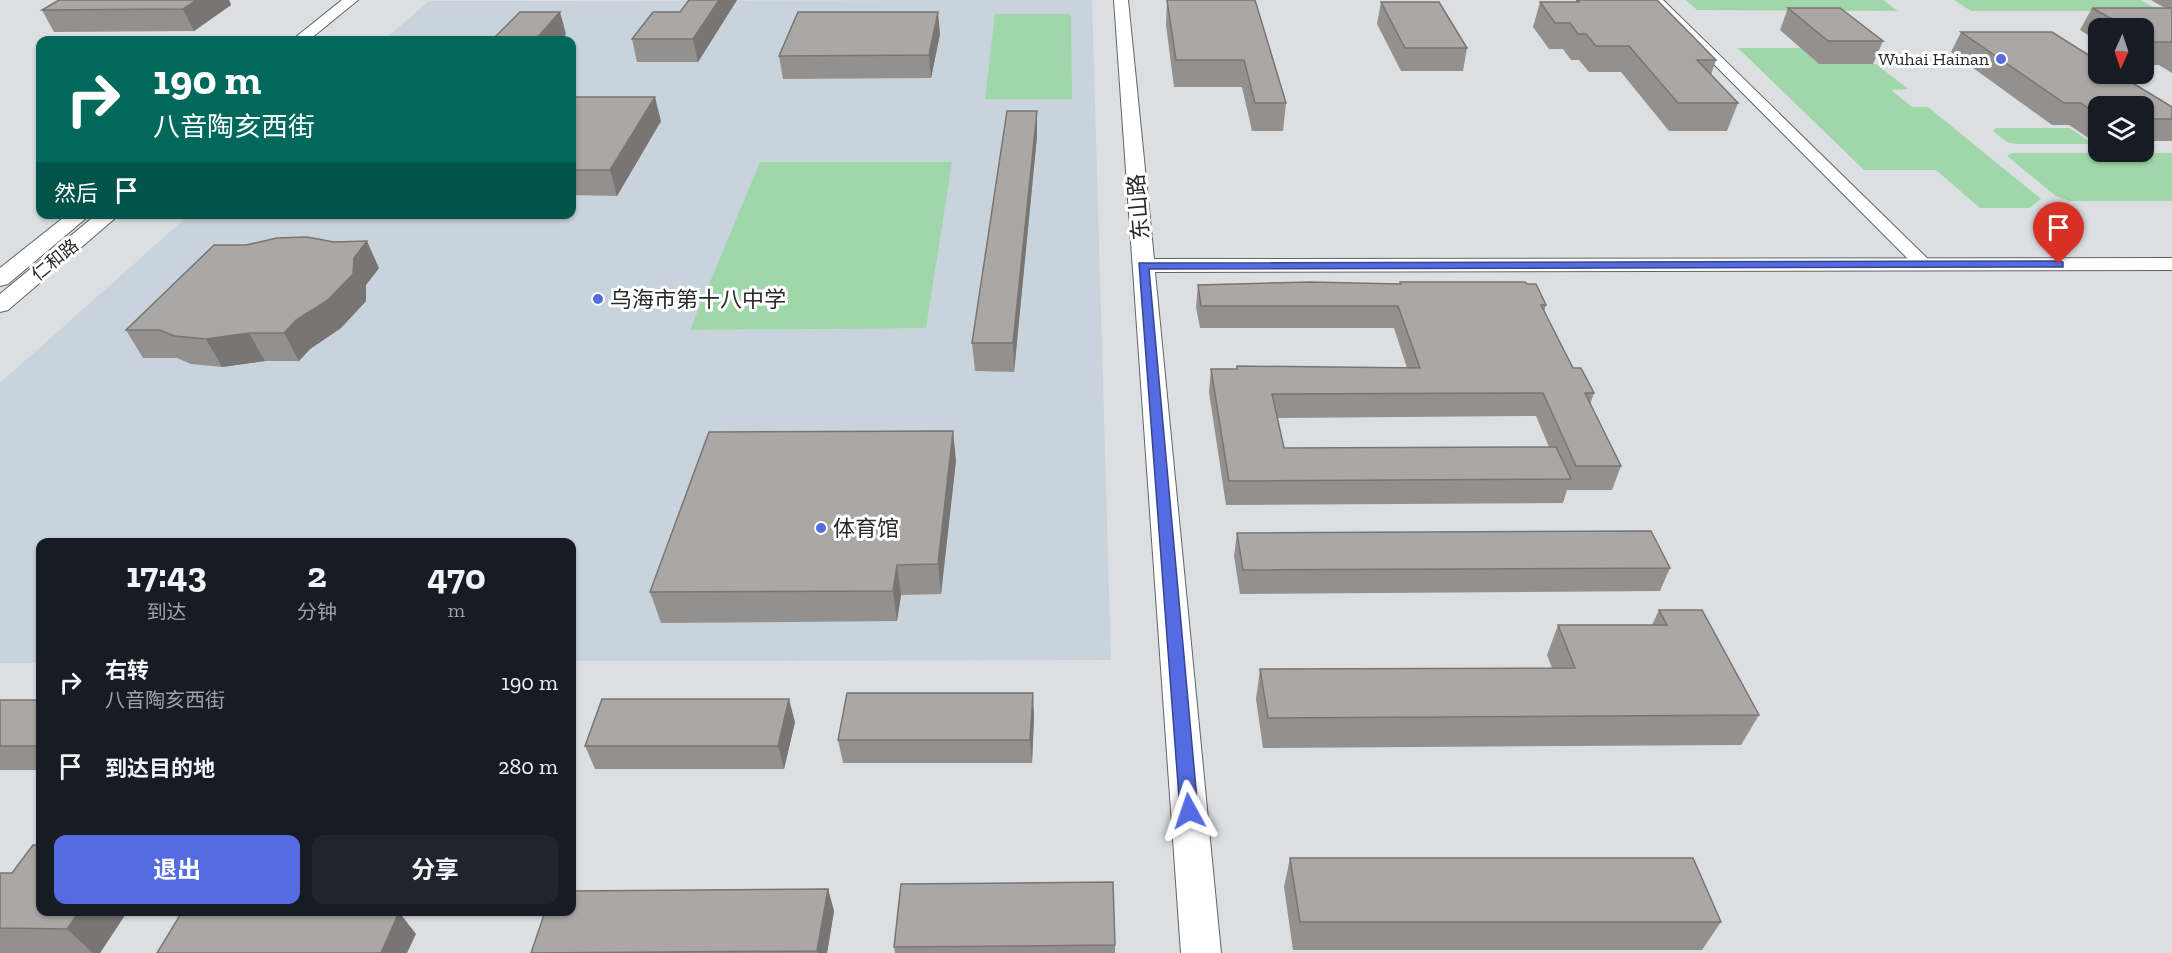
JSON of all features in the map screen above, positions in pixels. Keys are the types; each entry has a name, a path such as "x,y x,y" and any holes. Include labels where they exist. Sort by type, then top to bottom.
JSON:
{"street":[{"name":"东山路","path":"1121,0 1201,953"},
{"path":"1656,0 1924,265"},
{"path":"306,36 357,3"},
{"path":"326,36 357,3"},
{"name":"仁和路","path":"5,271 74,219"},
{"name":"仁和路","path":"0,305 104,219"},
{"path":"1143,266 2172,264"},
{"path":"5,271 46,267"}],"shaded area":[{"name":"乌海市第十八中学","path":"1092,0 1111,660 576,661 576,538 36,538 36,663 0,663 0,383 184,219 576,219 576,36 389,36 429,1"}],"green space":[{"path":"1686,0 1883,0 1898,11 1697,10"},
{"path":"1954,0 2140,0 2161,11 1971,11"},
{"path":"995,14 1071,14 1072,99 985,99"},
{"path":"1738,48 1801,48 1819,64 1876,64 1908,89 1891,90 1912,107 1928,107 2041,199 2029,208 1980,208 1936,170 1864,170"},
{"path":"1996,128 2070,128 2088,141 2088,144 2016,144 2007,142 1993,131"},
{"path":"2012,153 2088,153 2088,162 2154,162 2154,153 2172,153 2172,201 2070,201 2056,196 2007,156"},
{"path":"760,162 952,162 926,328 690,330"}],"building":[{"path":"59,0 197,0 183,9 42,10"},
{"path":"689,0 719,0 693,39 632,39 653,12 680,12"},
{"path":"1167,0 1255,0 1286,103 1255,103 1244,60 1176,60"},
{"path":"1577,0 1657,0 1716,60 1697,60 1738,103 1678,103 1629,46 1596,46 1586,34 1578,34 1570,23 1555,23 1540,2 1579,2"},
{"path":"1381,2 1439,2 1467,48 1405,48"},
{"path":"1788,8 1840,8 1883,41 1828,41"},
{"path":"2092,8 2172,8 2172,42 2154,42 2154,18 2110,18"},
{"path":"520,12 560,12 539,36 496,36"},
{"path":"798,12 938,12 929,55 779,56"},
{"path":"1961,32 2052,32 2088,55 2088,84 2134,84 2154,96 2088,96 2088,108 2081,103 2064,103"},
{"path":"2154,96 2172,107 2172,119 2154,119"},
{"path":"576,97 655,97 610,170 576,170"},
{"path":"1007,111 1037,111 1013,343 972,343"},
{"path":"307,237 334,242 367,241 354,258 353,274 328,300 296,320 284,333 249,333 206,339 174,336 160,330 126,330 214,245 246,245 277,238"},
{"path":"1310,282 1401,284 1400,282 1525,282 1536,284 1546,305 1541,305 1573,368 1581,368 1594,393 1585,393 1621,466 1576,466 1543,393 1272,394 1284,448 1556,447 1571,479 1229,481 1211,369 1237,369 1237,366 1420,368 1398,306 1201,306 1198,285"},
{"name":"体育馆","path":"953,431 938,564 897,565 893,591 650,592 709,432"},
{"path":"1651,531 1670,568 1243,570 1237,533"},
{"path":"1659,610 1702,610 1759,715 1268,718 1260,669 1575,668 1558,625 1667,625"},
{"path":"847,693 1033,693 1030,740 838,740"},
{"path":"602,699 789,699 778,746 585,746"},
{"path":"0,700 36,700 36,746 0,746"},
{"path":"33,845 36,845 36,916 76,916 67,929 0,928 0,873 12,873"},
{"path":"1290,858 1693,858 1721,922 1300,922"},
{"path":"1113,882 1115,945 894,947 901,884"},
{"path":"828,889 817,951 531,953 544,916 576,916 576,891"},
{"path":"180,916 397,916 381,953 157,953"}],"place":[{"name":"Wuhai Hainan","path":"2001,59"},
{"name":"乌海市第十八中学","path":"598,299"},
{"name":"体育馆","path":"821,528"}],"route":[{"path":"1189,811 1143,266 2059,264"}]}
